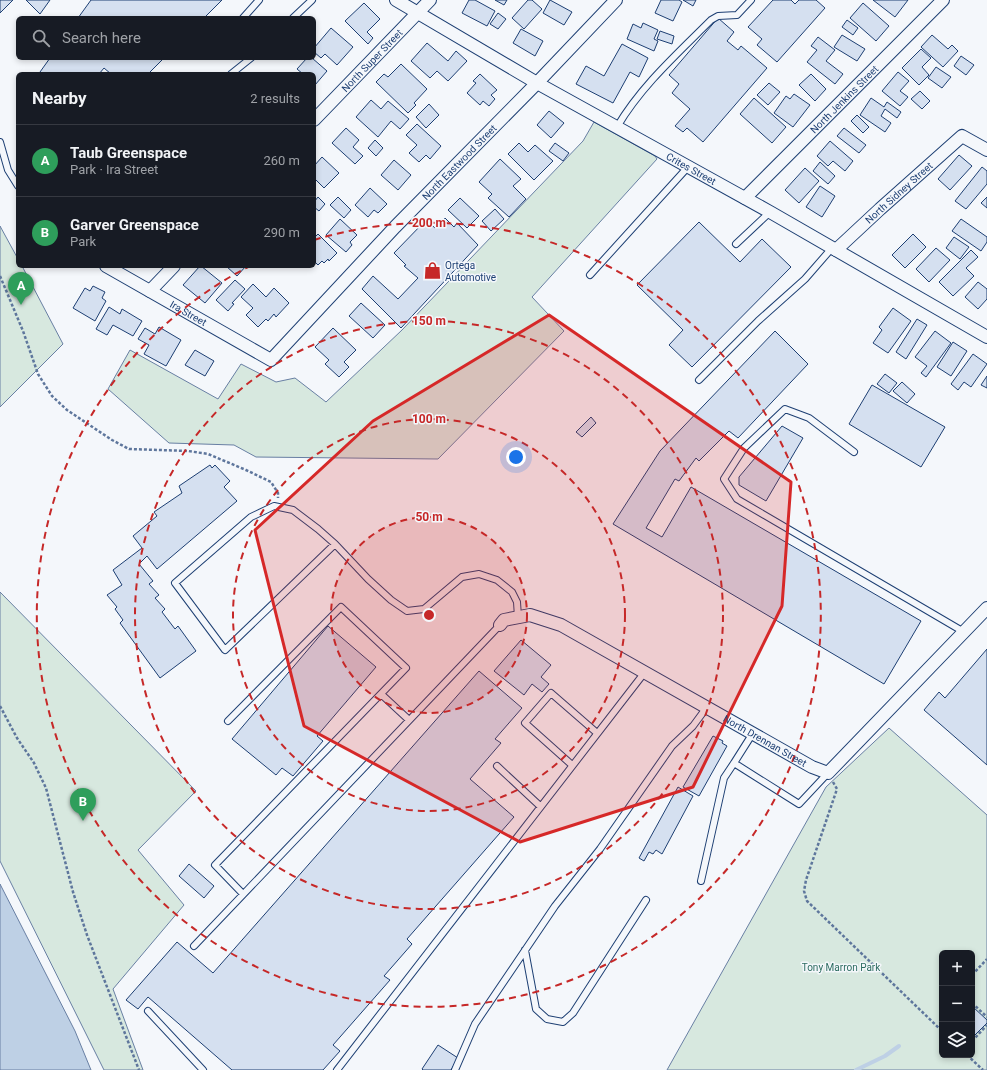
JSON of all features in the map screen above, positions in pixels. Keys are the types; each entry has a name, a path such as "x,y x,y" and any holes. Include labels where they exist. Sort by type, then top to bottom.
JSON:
{"street":[{"name":"Crites Street","path":"396,0 538,83 770,212 987,337"},
{"name":"North Super Street","path":"316,118 430,0"},
{"name":"North Eastwood Street","path":"271,360 395,227 538,83 616,0"},
{"name":"North Jenkins Street","path":"744,198 943,0"},
{"name":"North Sidney Street","path":"834,249 962,136 987,150"},
{"name":"Ira Street","path":"110,268 271,360"},
{"path":"150,291 172,268"},
{"path":"828,773 987,608"},
{"name":"North Drennan Street","path":"500,624 504,620 530,615 561,625 812,767 828,773"}],"lane":[{"path":"245,16 259,0"},
{"path":"295,16 312,0"},
{"path":"617,127 626,112 665,66 711,20 718,16 737,15 751,0"},
{"path":"234,72 248,60"},
{"path":"0,142 8,170 16,183"},
{"path":"590,275 688,167"},
{"path":"736,244 770,212"},
{"path":"699,380 834,249"},
{"path":"854,452 809,418 784,410 744,448 724,479 737,499 964,632"},
{"path":"335,544 225,650 175,583 252,517 274,506 293,510 335,544 368,579 391,600 407,611 424,609 462,577 479,574 497,580 512,592 517,602 518,617"},
{"path":"228,721 341,607 406,668 215,865 243,894"},
{"path":"194,946 500,624"},
{"path":"337,1070 645,672"},
{"path":"381,694 409,720"},
{"path":"572,765 525,723 551,694 597,733"},
{"path":"455,1070 475,1024 555,906 600,849 672,746 693,726 707,707"},
{"path":"701,881 724,778 753,733"},
{"path":"734,763 799,804 828,773"},
{"path":"497,766 540,806"},
{"path":"525,950 536,1009 547,1018 563,1022 573,1013 646,900"},
{"path":"148,1011 203,1070"}],"path":[{"path":"0,276 23,331 38,374 52,396 66,410 112,440 130,449 188,450 208,454 246,470 271,482 278,494 277,507"},
{"path":"0,706 17,738 34,763 46,788 73,892 87,935 139,1070"},
{"path":"828,773 837,789 806,880 804,890 807,900 939,1028"},
{"path":"975,972 987,959"},
{"path":"975,1006 987,1017"},
{"path":"975,1038 987,1025"},
{"path":"970,1058 983,1070"}],"highlighted area":[{"path":"549,315 791,482 782,606 693,787 520,842 304,726 255,530 373,421"}],"green space":[{"path":"594,122 655,156 657,159 532,297 564,331 438,459 256,457 234,445 169,443 108,389 130,350 218,399 241,364 276,382 295,378 326,402 402,330 583,141"},
{"path":"0,226 16,255 16,268 23,268 63,344 0,407"},
{"path":"0,592 196,791 138,850 184,905 113,989 143,1070 104,1070 0,861"},
{"name":"Tony Marron Park","path":"889,728 987,815 987,1070 667,1070 826,787"}],"water":[{"path":"0,884 75,1031 91,1070 0,1070"}],"building":[{"path":"0,0 13,0 0,13"},
{"path":"26,0 50,0 40,14"},
{"path":"91,0 222,0 206,16 79,16"},
{"path":"469,0 475,0 495,11 487,26 462,13"},
{"path":"495,0 507,0 504,5"},
{"path":"528,0 532,0 542,9 524,29 512,18"},
{"path":"550,0 572,12 564,25 543,13"},
{"path":"661,0 679,0 682,2 673,21 655,13"},
{"path":"683,0 696,0 693,6"},
{"path":"773,0 791,0 795,4 799,0 816,0 825,8 777,62 757,45 762,39 748,27"},
{"path":"873,0 908,0 895,17"},
{"path":"364,3 380,19 367,32 373,38 368,44 345,21"},
{"path":"863,3 889,26 876,41 850,18"},
{"path":"498,13 506,19 498,29 490,24"},
{"path":"718,18 734,32 727,41 738,50 741,46 767,68 703,142 687,128 683,132 675,126 690,109 672,93 679,84 669,75"},
{"path":"847,20 858,28 853,35 842,27"},
{"path":"643,23 658,30 654,39 658,41 654,51 627,39 633,24 641,28"},
{"path":"331,28 353,47 337,65 325,54 321,58 316,54 316,46"},
{"path":"521,29 543,41 535,56 513,43"},
{"path":"660,31 674,36 672,44 657,39"},
{"path":"842,35 865,49 857,61 834,47"},
{"path":"932,35 948,49 952,45 958,51 943,67 921,47"},
{"path":"818,37 835,50 826,61 843,74 835,84 807,62 817,50 811,46"},
{"path":"427,43 448,61 456,51 467,61 448,81 437,71 430,78 411,61"},
{"path":"622,44 648,58 639,77 630,72 613,103 576,84 586,66 604,76"},
{"path":"921,49 931,58 922,67 929,75 919,85 902,68"},
{"path":"961,56 974,65 966,75 954,66"},
{"path":"49,60 162,60 150,72 109,72 104,68 101,72 40,72"},
{"path":"305,60 314,60 327,71 316,84 316,72 301,72 297,69"},
{"path":"401,64 427,89 414,103 416,105 408,113 376,82 384,74 388,77"},
{"path":"936,67 951,77 942,88 928,78"},
{"path":"898,72 909,81 900,91 908,97 900,106 882,91"},
{"path":"480,74 497,90 491,95 495,99 489,106 483,101 480,105 467,93 476,83 473,81"},
{"path":"811,74 826,89 815,101 799,85"},
{"path":"769,83 780,92 768,105 757,95"},
{"path":"920,91 930,101 922,109 911,99"},
{"path":"794,94 810,105 793,127 774,113 786,96 790,99"},
{"path":"754,98 786,127 772,143 740,114"},
{"path":"871,98 884,107 887,102 901,112 897,118 885,109 881,116 891,123 885,132 860,115"},
{"path":"371,100 381,109 388,101 409,119 400,129 391,121 378,137 356,117"},
{"path":"429,104 439,115 426,128 416,117"},
{"path":"549,111 564,123 551,138 537,125"},
{"path":"857,115 869,127 863,133 851,121"},
{"path":"417,124 441,146 430,159 426,155 419,162 409,153 417,145 406,135"},
{"path":"346,128 359,140 353,147 363,156 355,164 332,143"},
{"path":"844,128 866,145 859,153 837,136"},
{"path":"375,140 383,148 376,156 368,148"},
{"path":"830,141 853,161 845,171 833,161 828,166 817,156"},
{"path":"519,143 528,152 535,145 553,161 534,180 508,154"},
{"path":"555,143 569,153 563,161 549,151"},
{"path":"959,155 972,166 950,190 938,179"},
{"path":"322,157 339,173 324,188 316,180 316,164"},
{"path":"500,159 521,179 513,186 526,199 509,217 488,198 492,194 479,182"},
{"path":"394,160 411,175 398,190 381,175"},
{"path":"820,162 835,176 828,184 813,171"},
{"path":"982,167 987,171 987,184 966,209 955,201"},
{"path":"805,168 819,181 799,203 785,190"},
{"path":"820,186 835,196 822,217 806,207"},
{"path":"370,188 387,204 378,213 374,210 368,217 355,205"},
{"path":"318,197 325,204 319,211 316,209 316,200"},
{"path":"338,197 351,210 344,218 330,205"},
{"path":"987,197 987,208 981,203"},
{"path":"460,198 479,216 467,228 448,210"},
{"path":"495,209 504,219 491,231 482,221"},
{"name":"Ortega Automotive","path":"445,218 454,227 457,223 478,245 401,328 362,289 373,276 398,299 418,278 404,266 406,265 394,253 426,220 435,228"},
{"path":"340,219 357,235 350,242 352,245 346,252 326,235"},
{"path":"961,219 987,237 987,242 981,251 952,231"},
{"path":"699,222 740,262 762,239 791,267 692,367 669,345 683,330 637,285"},
{"path":"318,234 337,253 329,261 328,259 324,263 322,261 318,265 316,263 316,236"},
{"path":"913,234 926,247 905,268 892,255"},
{"path":"954,237 969,247 960,259 946,248"},
{"path":"936,248 950,260 929,282 916,269"},
{"path":"971,250 978,257 966,268 974,276 953,296 939,282"},
{"path":"198,268 203,268 222,283 205,303 183,285"},
{"path":"228,268 244,268 237,276"},
{"path":"235,280 245,289 232,303 234,304 228,311 216,300"},
{"path":"978,282 987,289 987,299 978,309 965,297"},
{"path":"253,284 266,297 274,288 289,303 276,317 274,314 268,321 266,319 258,327 246,315 253,308 241,297"},
{"path":"93,286 105,292 102,298 106,301 95,321 73,308 85,288 90,291"},
{"path":"361,303 385,325 373,338 349,316"},
{"path":"109,307 120,314 122,309 142,321 133,336 113,325 107,335 96,329"},
{"path":"893,308 911,321 888,353 873,343 882,330 879,327"},
{"path":"917,319 927,325 906,359 896,352"},
{"path":"159,327 181,340 166,366 144,354 149,345 138,339 145,328 155,334"},
{"path":"333,328 356,350 344,362 349,367 339,377 325,364 329,360 315,347"},
{"path":"775,331 808,364 738,438 729,431 699,461 696,458 679,481 675,479 646,528 662,537 691,487 921,621 884,684 613,524 660,451"},
{"path":"935,331 951,343 926,377 921,373 927,366 915,357"},
{"path":"953,342 967,351 951,376 937,367"},
{"path":"195,350 214,361 205,376 185,365"},
{"path":"973,354 987,364 971,387 964,382 958,390 951,384"},
{"path":"885,374 897,383 889,393 877,384"},
{"path":"987,376 987,388 981,385"},
{"path":"902,382 915,394 907,403 893,391"},
{"path":"872,385 945,427 921,467 849,424"},
{"path":"591,417 596,423 582,437 576,432"},
{"path":"782,426 803,438 766,501 739,485 739,477"},
{"path":"210,465 212,468 215,465 230,481 224,487 237,501 157,569 147,556 139,564 153,581 149,584 159,595 155,598 165,609 162,612 175,629 178,626 196,651 160,678 120,623 123,620 115,609 117,607 107,595 122,585 113,570 142,548 133,536 157,516 154,512 182,493 179,486"},
{"path":"328,626 376,667 317,736 323,741 293,776 282,768 276,775 232,739"},
{"path":"521,640 551,665 541,677 549,684 542,692 532,684 524,695 494,671"},
{"path":"987,649 987,765 924,710 939,692 945,698"},
{"path":"479,671 522,708 495,739 501,743 470,779 514,817 407,939 412,944 384,976 390,980 333,1045 340,1051 323,1070 232,1070 148,997 138,1009 126,1000 177,942 213,973"},
{"path":"713,736 723,741 722,743 727,746 699,796 683,787"},
{"path":"678,787 693,796 662,854 656,850 653,854 649,852 644,861 639,858"},
{"path":"189,864 214,886 204,898 179,876"},
{"path":"975,1009 987,1020 987,1023 975,1035"},
{"path":"438,1045 458,1058 451,1070 423,1070 422,1069"}],"waterway":[{"path":"856,1070 885,1056 899,1046"}],"place":[{"name":"Ortega Automotive","path":"432,271"},
{"name":"Taub Greenspace","path":"21,305"},
{"name":"Garver Greenspace","path":"83,821"}]}
